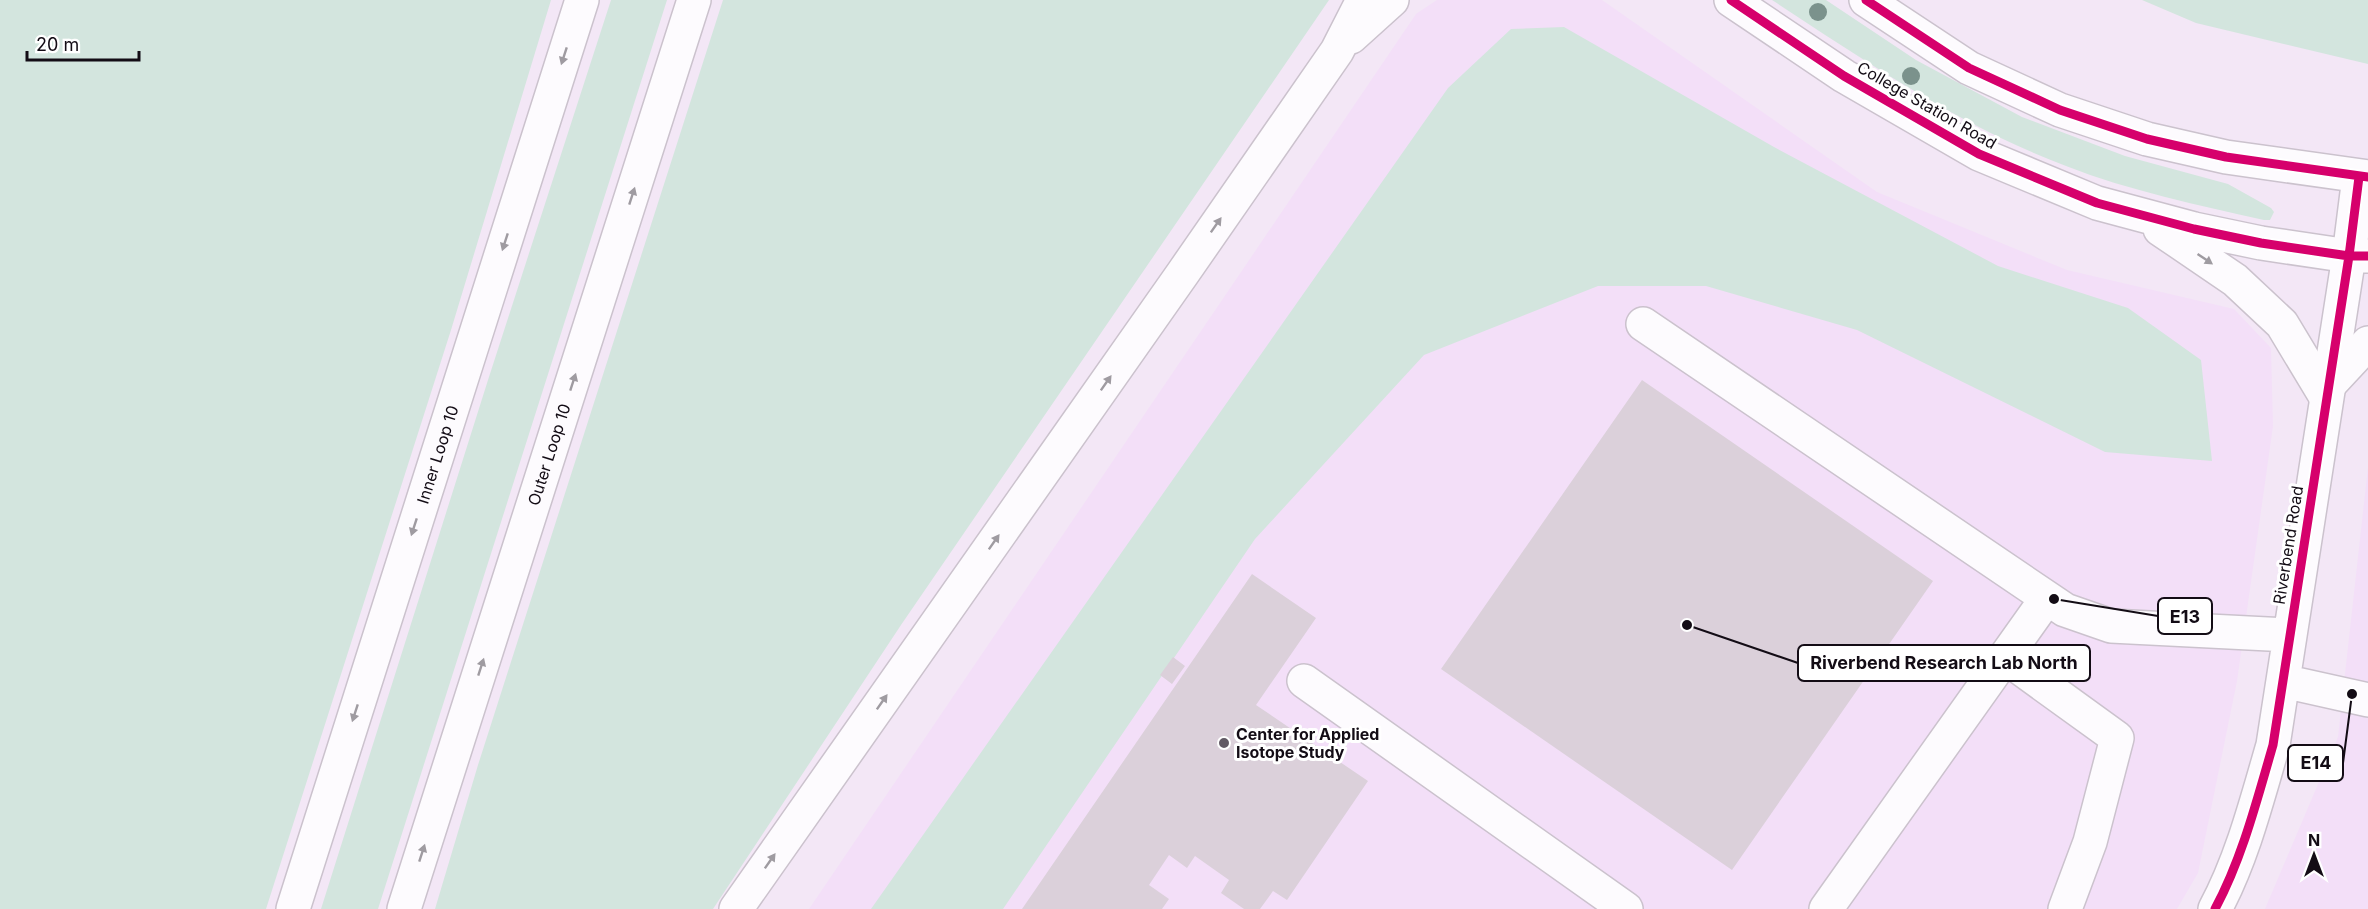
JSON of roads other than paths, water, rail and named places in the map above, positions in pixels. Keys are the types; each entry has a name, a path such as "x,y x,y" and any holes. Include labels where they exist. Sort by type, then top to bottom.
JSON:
{"main road":[{"name":"Inner Loop 10","path":"293,909 582,0"},
{"name":"Outer Loop 10","path":"404,909 694,0"},
{"path":"736,909 1337,51 1363,0"},
{"path":"1337,51 1392,0"},
{"name":"College Station Road","path":"1731,0 1845,76 1979,154 2097,203 2194,229 2261,243 2359,256"},
{"path":"1866,0 1969,68 2060,110 2147,139 2226,157 2364,177"},
{"name":"Riverbend Road","path":"2215,909 2252,816 2273,745 2327,391 2359,256 2364,177"},
{"path":"2139,214 2235,280 2282,324 2327,391 2368,343"},
{"path":"1643,324 2065,610 2111,626 2289,635"},
{"path":"1826,909 2047,598"},
{"path":"2005,657 2117,738 2090,842 2065,909"},
{"path":"1304,681 1626,909"},
{"path":"2283,681 2368,700"}],"place":[{"name":"E13","path":"2054,599"},
{"name":"Riverbend Research Lab North","path":"1687,625"},
{"name":"E14","path":"2352,694"},
{"name":"Center for Applied Isotope Study","path":"1224,743"}]}
